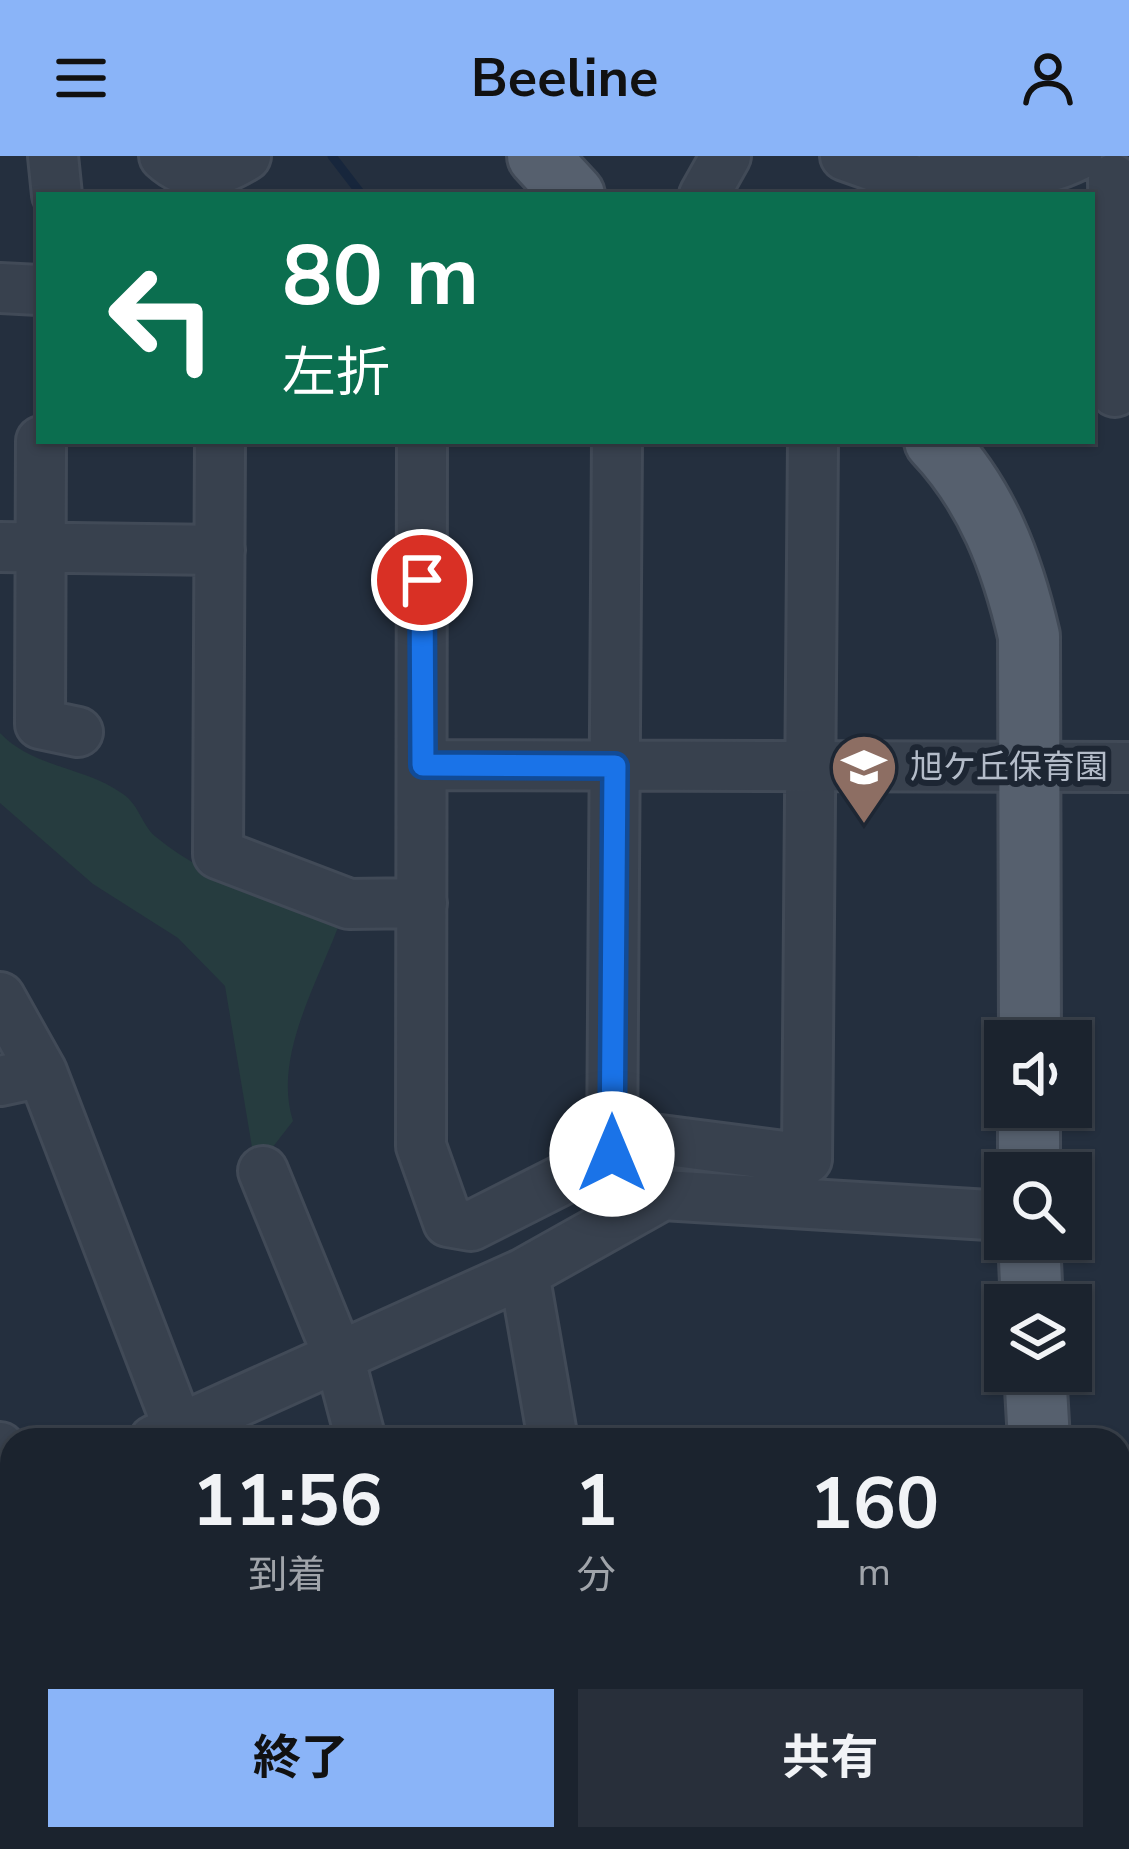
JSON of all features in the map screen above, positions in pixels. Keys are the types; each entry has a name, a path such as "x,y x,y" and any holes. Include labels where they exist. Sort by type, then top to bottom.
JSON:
{"main road":[{"path":"538,156 571,192"},
{"path":"938,444 971,479 1018,588 1029,636 1030,1020"},
{"path":"1036,1392 1038,1428"}],"street":[{"path":"53,156 57,192"},
{"path":"164,156 175,166 201,174 224,171 246,156"},
{"path":"706,192 726,156"},
{"path":"845,156 947,192"},
{"path":"944,156 993,171 1102,174 1112,392"},
{"path":"0,288 36,290"},
{"path":"40,444 20,547 40,724 78,732"},
{"path":"220,444 218,854 350,904 422,903"},
{"path":"422,444 421,1146 448,1222 471,1226 645,1138 807,1159 813,444"},
{"path":"612,1154 617,444"},
{"path":"20,547 220,550"},
{"path":"423,765 1129,767"},
{"path":"0,998 21,1077 169,1428"},
{"path":"263,1171 340,1360 358,1428"},
{"path":"190,1428 524,1274 663,1195 984,1215"},
{"path":"524,1274 551,1428"}],"green space":[{"path":"0,733 28,754 123,794 156,837 199,866 244,887 341,919 293,1044 288,1096 293,1121 265,1157 254,1159 225,986 178,938 93,884 0,803"}],"waterway":[{"path":"332,156 360,192"}],"place":[{"name":"旭ケ丘保育園","path":"864,826"}],"route":[{"path":"422,580 423,765 615,766 612,1154"}]}
